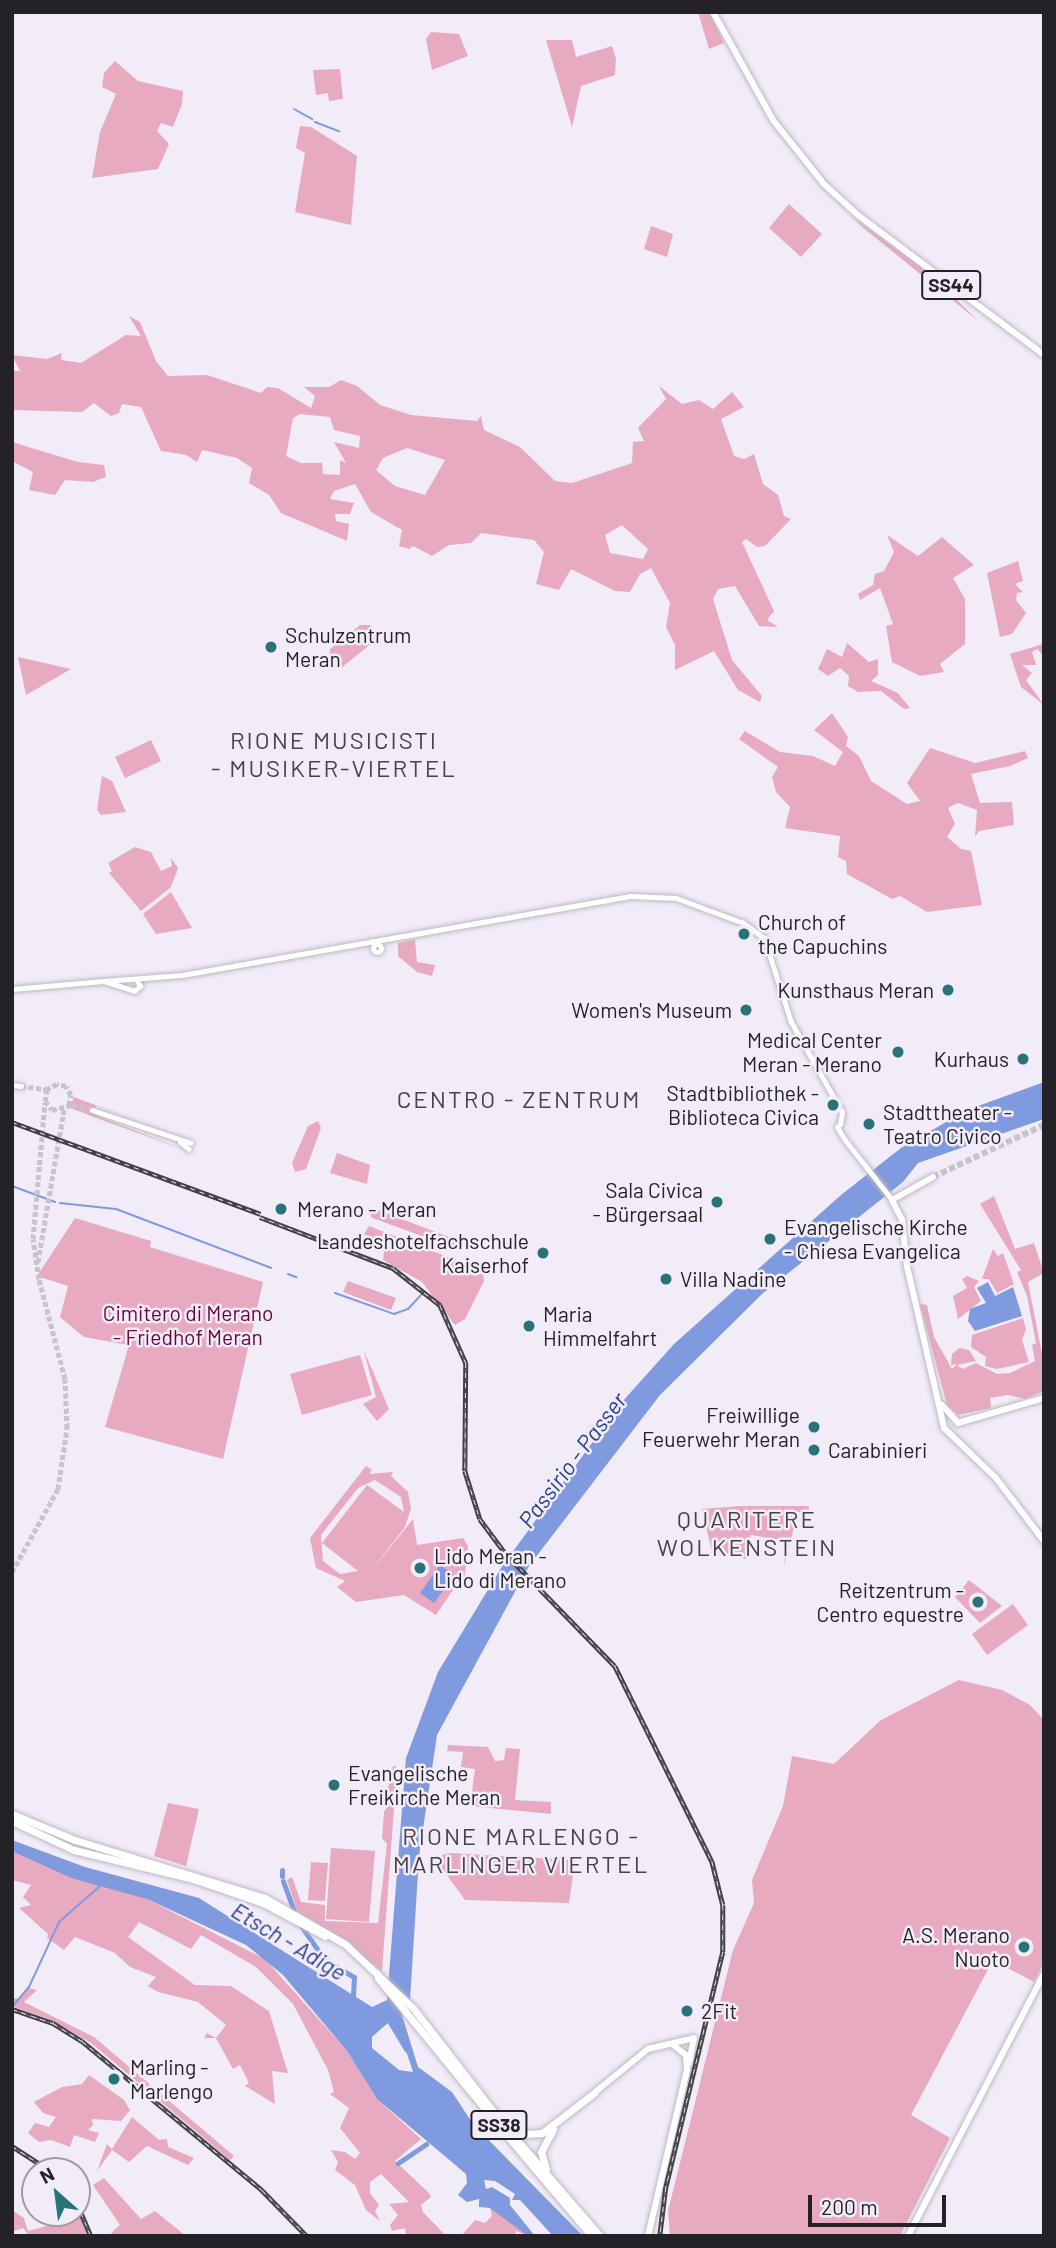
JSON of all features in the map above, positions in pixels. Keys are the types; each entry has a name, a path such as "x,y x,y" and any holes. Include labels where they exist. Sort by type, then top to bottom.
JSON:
{"highway":[{"name":"SS38","path":"12,1812 26,1821 264,1900 328,1933 382,1975 600,2236"},
{"name":"SS38","path":"12,1823 74,1850 193,1879 264,1900 342,1948 412,2010 592,2236"},
{"path":"466,2077 517,2132 532,2135 555,2125 594,2094"},
{"path":"550,2179 541,2152 555,2125"}],"main road":[{"name":"SS44","path":"713,12 773,120 824,184 859,216 1044,355"},
{"path":"12,989 138,980 363,943 376,944 393,938 530,913 646,895 676,898 740,921 763,935 791,1022 840,1108 840,1126 848,1144 889,1197 902,1220 907,1266 940,1401 948,1419 958,1439 996,1478 1044,1541"},
{"path":"129,988 138,980"},
{"path":"104,981 136,990 138,980"},
{"path":"12,1085 21,1086"},
{"path":"92,1110 190,1146"},
{"path":"889,1197 933,1177"},
{"path":"954,1429 1044,1398"},
{"path":"948,1419 954,1429"},
{"path":"908,2236 1044,1975"},
{"path":"594,2094 648,2049 694,2038 648,2236"},
{"path":"671,2044 686,2055 687,2070"}],"green space":[{"path":"698,12 709,12 724,43 709,49"},
{"path":"431,32 459,34 468,56 432,70 426,39"},
{"path":"546,40 572,40 576,57 612,46 616,59 615,75 581,86 572,127"},
{"path":"115,61 138,81 183,91 182,104 173,127 161,123 157,131 169,144 158,169 92,178 100,132 116,94 102,87 104,73"},
{"path":"340,69 343,99 329,101 328,93 316,95 313,70"},
{"path":"300,126 311,127 357,156 351,225 295,212 305,153 296,148"},
{"path":"789,204 822,234 801,257 769,228"},
{"path":"851,216 933,276 977,320 866,230"},
{"path":"651,226 673,234 667,257 644,249"},
{"path":"129,316 140,322 156,361 168,376 207,375 261,393 267,387 278,388 311,408 315,396 304,387 329,387 341,380 357,386 380,405 411,415 477,421 481,416 484,430 520,447 555,481 572,483 632,463 633,442 644,441 638,428 666,399 659,386 682,404 699,400 713,409 732,392 744,407 721,419 734,456 744,459 754,454 763,484 778,495 784,516 791,519 765,546 757,547 746,539 742,542 774,611 767,620 778,627 759,626 735,586 718,589 713,599 732,660 762,696 760,702 738,690 714,651 675,670 675,645 666,627 670,603 651,568 640,574 630,592 615,591 571,569 559,590 536,584 544,552 534,540 481,533 471,543 449,545 432,556 413,546 409,549 399,546 402,530 371,512 355,484 334,491 330,499 354,503 350,514 335,514 336,521 349,524 347,541 281,513 269,495 249,483 252,468 237,458 202,450 197,462 186,455 161,451 141,407 122,404 119,413 111,416 94,403 82,412 12,410 12,371 20,371 12,355 47,359 62,353 61,360 81,363 126,335 141,336","holes":["300,414 330,417 334,430 360,436 359,448 334,442 346,463 340,460 340,475 323,474 322,463 301,463 286,456 293,418","407,448 445,460 425,495 395,486 376,470 383,458","622,525 648,549 643,559 610,553 605,535"]},
{"path":"12,442 78,462 104,465 106,477 93,482 65,480 55,495 29,490 33,472 12,461"},
{"path":"887,535 918,556 942,537 974,565 953,578 965,599 965,644 940,664 944,672 920,676 892,662 886,626 893,624 880,588 860,600 858,594 873,585 875,574 884,571 894,552"},
{"path":"1018,561 1023,581 1015,584 1023,592 1017,593 1016,600 1026,613 1012,634 1000,637 987,573"},
{"path":"360,625 370,625 378,638 340,669 328,666 330,649"},
{"path":"847,643 869,662 878,659 878,675 871,681 898,693 910,708 904,709 881,691 858,692 848,686 849,676 840,668 828,676 818,669 827,649 842,657"},
{"path":"1043,644 1044,656 1037,649 1032,652 1036,665 1022,665 1032,673 1026,680 1044,705 1021,687 1010,654"},
{"path":"18,657 71,669 26,695"},
{"path":"832,713 848,737 846,746 859,756 871,781 907,804 920,801 907,783 930,748 975,763 1025,751 1028,758 1010,766 971,774 980,803 1012,802 1014,825 979,831 975,837 977,810 958,803 948,808 955,824 947,837 961,849 971,851 982,905 927,912 900,896 892,899 847,874 846,861 838,857 840,836 785,828 790,807 776,792 772,777 778,767 739,739 745,731 780,752 813,756 835,766 843,752 814,730"},
{"path":"151,740 161,761 125,778 115,757"},
{"path":"102,776 112,781 126,812 101,815 97,810"},
{"path":"135,847 151,852 161,871 172,866 171,858 178,868 171,887 141,911 109,873 112,871 108,863"},
{"path":"171,892 192,928 156,934 143,914"},
{"path":"415,939 417,962 435,965 432,976 417,972 398,956 398,943"},
{"path":"74,1097 187,1140 97,1106 92,1109 95,1115 187,1151 70,1108"},
{"path":"318,1121 321,1128 306,1169 295,1172 292,1163 308,1126"},
{"path":"337,1153 370,1165 367,1184 330,1173"},
{"path":"994,1196 1015,1249 1034,1243 1044,1273 1028,1282 1044,1364 1044,1391 1025,1399 1008,1395 990,1398 991,1408 958,1415 947,1405 920,1304 927,1305 934,1337 952,1369 957,1364 951,1365 952,1354 959,1348 969,1350 976,1361 957,1365 963,1369 976,1363 997,1374 1010,1373 1035,1361 1032,1345 1036,1343 1027,1296 1017,1272 1021,1270 980,1204"},
{"path":"375,1209 457,1240 459,1245 453,1247 372,1218 369,1211"},
{"name":"Cimitero di Merano - Friedhof Meran","path":"75,1218 151,1241 150,1247 263,1282 223,1459 105,1427 129,1345 84,1337 60,1317 68,1286 37,1276"},
{"path":"369,1226 483,1271 484,1281 465,1319 455,1325 422,1282 383,1260 385,1245 364,1234"},
{"path":"993,1249 998,1256 1003,1253 1014,1284 997,1293 989,1279 982,1279"},
{"path":"967,1276 979,1281 974,1287 981,1301 958,1319 953,1296 967,1288 962,1279"},
{"path":"348,1281 396,1298 391,1310 343,1292"},
{"path":"1023,1318 1026,1329 1022,1340 1029,1362 997,1369 985,1366 986,1357 971,1347 972,1335"},
{"path":"364,1351 389,1409 377,1421 363,1404 376,1397"},
{"path":"360,1355 372,1395 302,1415 290,1374"},
{"path":"366,1466 372,1470 369,1474 393,1472 391,1476 408,1492 411,1508 405,1527 367,1576 413,1519 417,1545 463,1538 468,1546 464,1583 459,1589 455,1587 436,1615 404,1595 356,1602 337,1587 345,1581 316,1568 310,1538","holes":["375,1480 401,1497 404,1512 367,1485 322,1543 358,1571 340,1574 323,1561 321,1535 358,1488"]},
{"path":"809,1506 809,1511 798,1512 784,1566 787,1541 751,1535 746,1559 712,1552 702,1509"},
{"name":"Reitzentrum - Centro equestre","path":"969,1580 1002,1606 980,1623 955,1597"},
{"path":"1013,1604 1028,1625 987,1655 972,1634"},
{"path":"959,1680 1002,1690 1030,1705 1044,1720 1044,1962 1034,1982 993,1960 911,2115 950,2138 900,2236 670,2236 668,2211 733,1950 754,1903 752,1880 783,1806 792,1756 834,1764 881,1720"},
{"path":"448,1745 488,1747 495,1761 504,1760 506,1748 520,1749 515,1800 551,1802 551,1814 470,1806 475,1769 461,1767 463,1752 447,1751"},
{"path":"393,1766 397,1767 382,1971 297,1911 287,1880 292,1877 301,1902 325,1905 325,1921 378,1923 387,1844 382,1838 384,1812 392,1798 387,1793"},
{"path":"168,1803 199,1809 186,1866 154,1856"},
{"path":"331,1848 375,1851 369,1922 326,1919"},
{"path":"12,1851 147,1899 265,1959 347,2051 377,2099 421,2139 395,2161 429,2193 431,2197 421,2205 423,2212 446,2236 406,2236 405,2228 392,2231 390,2225 398,2215 389,2204 409,2202 381,2174 370,2182 370,2193 379,2205 375,2211 380,2221 366,2210 355,2185 335,2170 338,2162 331,2150 345,2152 355,2159 360,2153 340,2128 349,2108 330,2094 334,2092 328,2070 293,2004 256,1967 201,1935 191,1949 139,1922 128,1937 195,1985 231,1986 269,2011 288,2073 272,2071 275,2104 245,2086 249,2083 240,2065 233,2069 216,2038 226,2025 198,2002 158,1992 148,1986 156,1977 130,1967 115,1953 75,1937 64,1950 47,1938 48,1934 19,1908 31,1905 23,1897 31,1885 12,1880"},
{"path":"450,1853 574,1860 578,1866 574,1868 569,1903 465,1900 441,1867 442,1855"},
{"path":"311,1862 328,1863 325,1901 308,1900"},
{"path":"28,1988 37,1990 24,2002 94,2037 234,2156 230,2160 91,2043 49,2019 12,2006 12,1998 18,1999"},
{"path":"89,2075 124,2100 130,2110 121,2121 92,2119 93,2125 88,2130 99,2133 95,2142 74,2135 70,2147 51,2140 39,2142 28,2133 35,2123 49,2127 56,2117 43,2113 34,2102 62,2087 82,2084"},
{"path":"132,2117 159,2140 167,2139 168,2147 194,2158 188,2165 147,2146 129,2162 112,2150 97,2171 107,2144 112,2149"},
{"path":"104,2178 141,2219 155,2211 186,2236 114,2236 111,2233 120,2225 93,2185"},
{"path":"490,2207 515,2223 528,2236 516,2231 515,2236 461,2236 475,2220 485,2223 492,2216"},
{"path":"12,2210 21,2216 21,2227 27,2227 28,2231 43,2227 85,2227 88,2236 29,2236 23,2228 12,2232"}],"water":[{"path":"1044,1082 1044,1119 918,1163 903,1182 762,1294 660,1395 529,1566 437,1735 419,1856 410,2000 402,2015 418,2067 452,2092 473,2124 583,2236 553,2236 520,2200 512,2200 515,2194 495,2181 484,2180 486,2189 492,2187 510,2198 510,2205 535,2236 528,2236 490,2208 479,2207 479,2199 467,2202 458,2195 467,2183 466,2174 377,2099 347,2051 283,1975 246,1945 147,1899 71,1878 12,1851 12,1840 85,1867 199,1898 372,2007 387,2000 406,1758 438,1672 503,1565 622,1402 674,1344 841,1195 901,1148 967,1110","holes":["389,2022 398,2026 413,2072 399,2070 372,2048 372,2037"]},
{"path":"988,1282 995,1296 1013,1287 1022,1316 975,1331 968,1321 970,1309 986,1303 977,1288"},
{"path":"440,1565 454,1575 434,1603 420,1593"}],"waterway":[{"path":"294,109 312,119"},
{"path":"315,122 339,131"},
{"path":"12,1186 55,1202"},
{"path":"60,1203 116,1209 271,1268"},
{"path":"288,1274 296,1277"},
{"path":"335,1293 394,1314 408,1309 423,1293"},
{"path":"282,1870 282,1876"},
{"path":"283,1881 295,1914"},
{"path":"12,2007 29,1987 59,1922 100,1886"},
{"path":"299,1923 324,1959 354,1977 353,1998"},
{"name":"Etsch - Adige","path":"390,2019 408,2049"},
{"path":"398,2163 426,2144"}],"tunnel":[{"path":"69,1105 71,1095 66,1086 57,1084 47,1089 45,1101 52,1110 72,1105 92,1110"},
{"path":"21,1086 47,1089"},
{"path":"12,1572 58,1489 67,1428 65,1379 39,1279 33,1239 45,1103"},
{"path":"38,1262 64,1110"},
{"path":"933,1177 1044,1125"}],"railway":[{"path":"12,1122 261,1214"},
{"path":"260,1217 393,1268 440,1305 466,1363 465,1471 480,1519 506,1554 615,1666 712,1861 723,1905 723,1952 666,2187 660,2236"},
{"path":"12,2009 53,2023 82,2041 262,2190 307,2236"},
{"path":"12,2146 29,2157"},
{"path":"87,2227 91,2236"}],"place":[{"name":"Schulzentrum Meran","path":"271,647"},
{"name":"Church of the Capuchins","path":"744,934"},
{"name":"Kunsthaus Meran","path":"948,990"},
{"name":"Women's Museum","path":"746,1010"},
{"name":"Medical Center Meran - Merano","path":"898,1052"},
{"name":"Kurhaus","path":"1023,1059"},
{"name":"Stadtbibliothek - Biblioteca Civica","path":"833,1105"},
{"name":"Stadttheater - Teatro Civico","path":"869,1124"},
{"name":"Sala Civica - Bürgersaal","path":"717,1202"},
{"name":"Merano - Meran","path":"281,1209"},
{"name":"Evangelische Kirche - Chiesa Evangelica","path":"770,1239"},
{"name":"Landeshotelfachschule Kaiserhof","path":"543,1253"},
{"name":"Villa Nadine","path":"666,1279"},
{"name":"Maria Himmelfahrt","path":"529,1326"},
{"name":"Freiwillige Feuerwehr Meran","path":"814,1427"},
{"name":"Carabinieri","path":"814,1450"},
{"name":"Lido Meran - Lido di Merano","path":"420,1568"},
{"name":"Reitzentrum - Centro equestre","path":"978,1602"},
{"name":"Evangelische Freikirche Meran","path":"334,1785"},
{"name":"A.S. Merano Nuoto","path":"1024,1947"},
{"name":"2Fit","path":"687,2011"},
{"name":"Marling - Marlengo","path":"114,2079"}],"district":[{"name":"RIONE MUSICISTI - MUSIKER-VIERTEL","path":"334,754"},
{"name":"CENTRO - ZENTRUM","path":"519,1099"},
{"name":"QUARITERE WOLKENSTEIN","path":"747,1533"},
{"name":"RIONE MARLENGO - MARLINGER VIERTEL","path":"521,1850"}],"water label":[{"name":"Passirio - Passer","path":"572,1460"}]}
